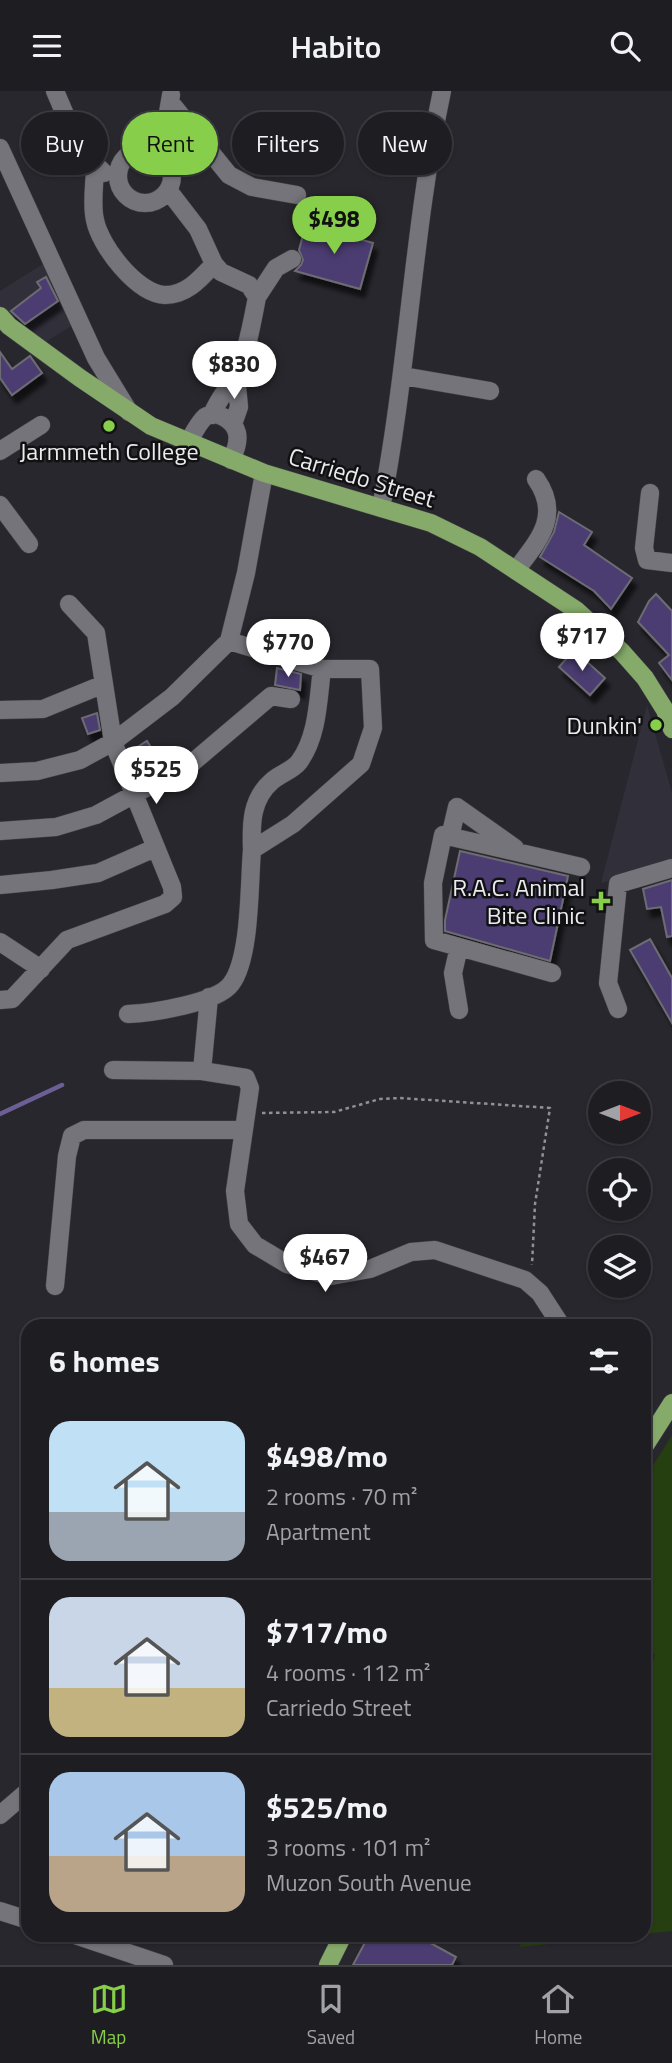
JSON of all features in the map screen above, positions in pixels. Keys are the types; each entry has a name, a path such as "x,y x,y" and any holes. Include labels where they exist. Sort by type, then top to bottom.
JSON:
{"main road":[{"name":"Carriedo Street","path":"0,316 9,326 151,426 264,473 430,523 480,547 576,610 622,652 645,678 665,710 672,729"},
{"path":"651,1436 672,1403"},
{"path":"328,1965 340,1942"}],"street":[{"path":"55,91 64,112"},
{"path":"381,508 403,376 430,149 442,91"},
{"path":"171,97 182,112"},
{"path":"0,148 96,358 130,412"},
{"path":"119,183 122,161"},
{"path":"218,162 229,175 252,187 297,195"},
{"path":"95,175 95,220 109,254 142,286 165,295 192,287 214,264"},
{"path":"108,175 119,183 128,198 145,203 162,197 168,190 172,175"},
{"path":"168,190 198,229 214,264 221,272 249,285 257,297"},
{"path":"212,415 218,399 236,375 257,297 276,268 292,258"},
{"path":"233,424 239,407 236,375"},
{"path":"403,376 490,391"},
{"path":"189,441 205,418 219,415 233,424 238,435 231,460"},
{"path":"0,451 41,425"},
{"path":"0,773 37,771 80,760 113,742 172,697 229,641 246,573 264,473"},
{"path":"516,570 545,528 547,500 536,479"},
{"path":"650,493 645,548 647,559 672,563"},
{"path":"1,510 29,544"},
{"path":"0,1000 12,999 67,940 165,904 173,897 172,887 113,742 96,633 69,604"},
{"path":"229,641 322,669 370,669 373,728 361,764 293,824 252,850"},
{"path":"128,1014 160,1011 200,1002 231,985 244,952 252,850 250,820 260,796 271,781 298,764 313,732 322,669"},
{"path":"0,710 43,709 104,684"},
{"path":"0,831 56,827 96,815 192,763 271,696 291,699"},
{"path":"450,837 457,807 523,854"},
{"path":"552,973 434,940 433,883 443,835 581,867"},
{"path":"0,885 98,873 155,848"},
{"path":"618,1009 608,983 618,884 672,869"},
{"path":"0,942 41,968"},
{"path":"458,947 453,972 459,1010"},
{"path":"202,1071 209,997"},
{"path":"113,1070 202,1071 246,1078 250,1088 235,1191 239,1224 255,1245 287,1264 331,1276 370,1269 411,1252 435,1250 525,1280 540,1293 557,1319"},
{"path":"55,1286 67,1156 72,1136 84,1130 244,1121"},
{"path":"0,1815 21,1797"},
{"path":"0,1911 21,1918"},
{"path":"111,1942 164,1965"}],"path":[{"path":"244,1121 334,1112 380,1099 400,1098 550,1108 535,1204 531,1286"}],"shaded area":[{"path":"46,262 75,324 42,344 12,321 0,306 0,291"},
{"path":"647,705 672,793 672,866 601,883"}],"green space":[{"path":"672,1435 672,1931 651,1933 651,1667 655,1655 651,1651 651,1469"},
{"path":"522,1942 570,1942 519,1947"}],"building":[{"path":"306,224 373,243 360,289 295,271 303,260 299,250"},
{"path":"46,277 58,301 25,324 11,311 41,288 37,282"},
{"path":"0,352 12,369 30,356 42,373 12,395 0,378"},
{"path":"559,512 592,532 584,545 632,578 611,609 594,591 540,557 554,532"},
{"path":"656,594 672,611 672,680 659,663 669,655 638,622 649,601"},
{"path":"574,650 605,678 590,695 559,667"},
{"path":"277,668 301,674 300,690 275,685"},
{"path":"97,713 100,730 88,734 82,718"},
{"path":"147,741 157,757 141,767 131,751"},
{"path":"460,851 568,876 550,961 445,931"},
{"path":"672,880 672,936 667,937 661,907 647,909 643,889"},
{"path":"650,939 672,978 672,1023 630,950"},
{"path":"365,1942 429,1942 456,1957 452,1965 353,1965"}],"waterway":[{"path":"0,1114 62,1085"}],"place":[{"name":"Jarmmeth College","path":"109,426"},
{"name":"Dunkin'","path":"656,725"},
{"name":"R.A.C. Animal Bite Clinic","path":"601,901"}]}
